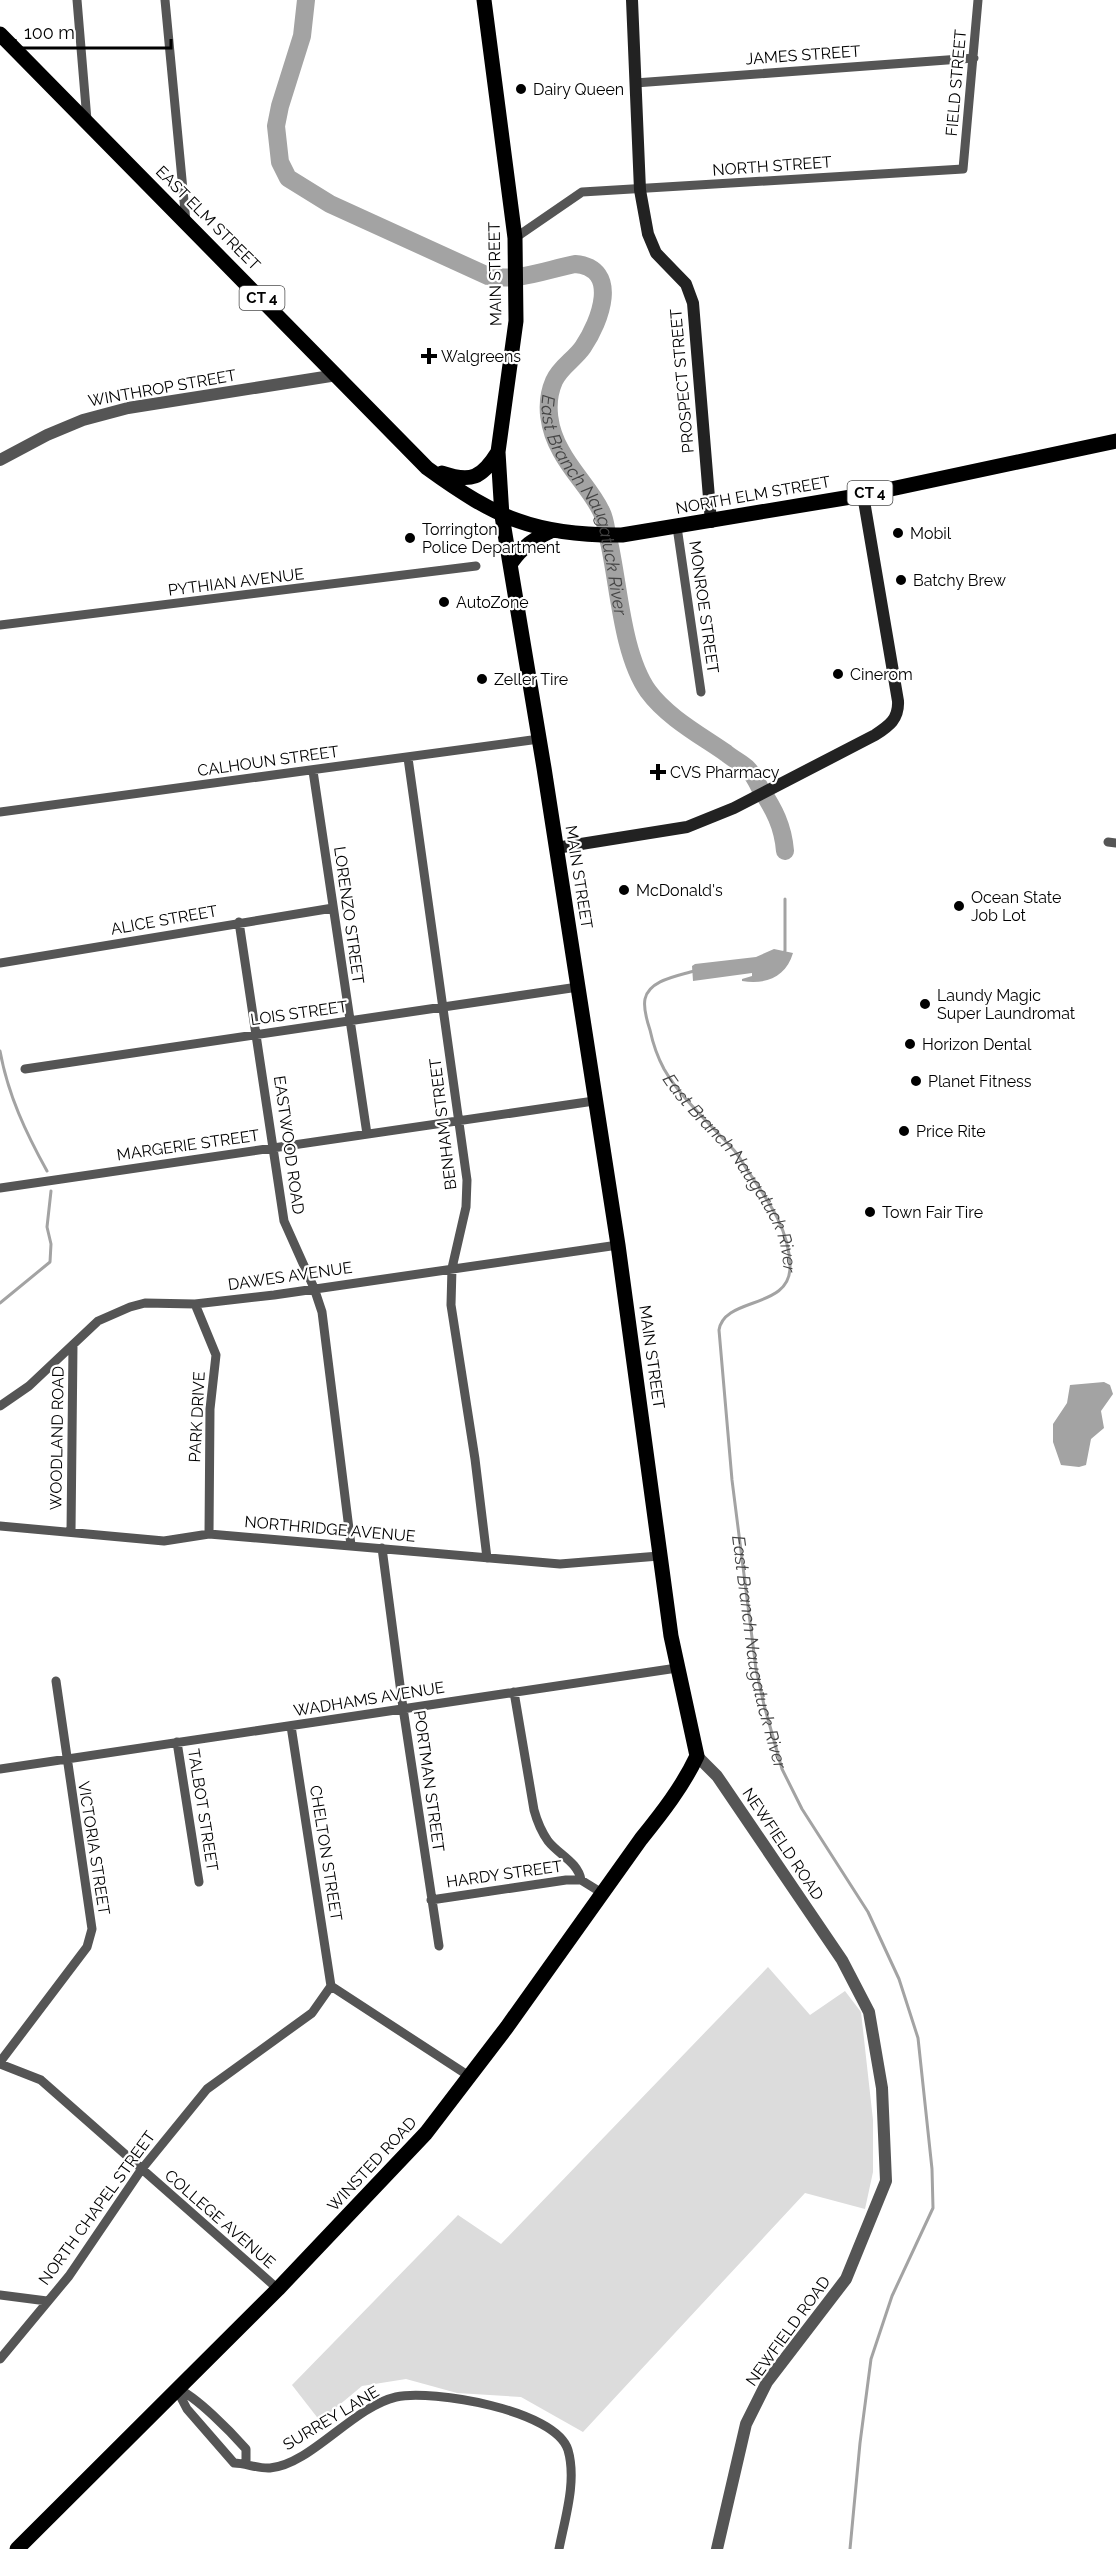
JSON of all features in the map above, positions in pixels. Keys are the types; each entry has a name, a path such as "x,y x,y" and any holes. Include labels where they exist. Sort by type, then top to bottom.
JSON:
{"main road":[{"name":"MAIN STREET","path":"484,0 515,238 516,321 498,452 502,516 618,1245 659,1556 677,1668 697,1756"},
{"name":"PROSPECT STREET","path":"632,0 640,190 648,234 656,253 686,284 693,303 711,522"},
{"name":"EAST ELM STREET","path":"0,34 427,468 469,498 502,516"},
{"name":"NORTH ELM STREET","path":"502,516 551,531 582,535 622,535 863,495 1116,441"},
{"path":"427,468 460,479 471,477 489,467 498,452"},
{"path":"556,848 687,827 751,799 875,735 896,717 899,707 898,695 863,495"},
{"path":"511,562 526,546 551,531"},
{"name":"WINSTED ROAD","path":"17,2549 176,2388 278,2289 426,2133 507,2027 675,1794 689,1774 697,1756"}],"street":[{"path":"77,0 87,121"},
{"path":"165,0 186,222"},
{"name":"FIELD STREET","path":"963,169 978,0"},
{"name":"JAMES STREET","path":"635,83 974,58"},
{"name":"NORTH STREET","path":"515,238 582,192 963,169"},
{"name":"WINTHROP STREET","path":"0,460 47,435 83,420 128,408 337,375"},
{"name":"MONROE STREET","path":"677,527 701,692"},
{"name":"PYTHIAN AVENUE","path":"0,626 476,566"},
{"name":"CALHOUN STREET","path":"0,812 539,739"},
{"name":"BENHAM STREET","path":"408,758 467,1180 466,1207 452,1268 451,1305 487,1558"},
{"name":"LORENZO STREET","path":"313,771 367,1134"},
{"name":"ALICE STREET","path":"0,963 333,908"},
{"name":"EASTWOOD ROAD","path":"239,922 258,1034 284,1221 314,1288 322,1312 351,1545"},
{"name":"LOIS STREET","path":"25,1069 578,987"},
{"name":"MARGERIE STREET","path":"0,1188 594,1101"},
{"name":"DAWES AVENUE","path":"0,1406 29,1386 98,1321 130,1307 145,1304 195,1304 274,1295 618,1245"},
{"name":"PARK DRIVE","path":"195,1304 216,1355 210,1409 209,1534"},
{"name":"WOODLAND ROAD","path":"71,1533 73,1345"},
{"name":"NORTHRIDGE AVENUE","path":"0,1526 164,1541 209,1534 560,1564 659,1556"},
{"name":"PORTMAN STREET","path":"382,1548 403,1708 439,1946"},
{"name":"WADHAMS AVENUE","path":"0,1769 677,1668"},
{"name":"VICTORIA STREET","path":"0,2063 87,1947 92,1929 56,1681"},
{"path":"514,1692 534,1810 539,1827 549,1842 579,1870 581,1880 602,1893"},
{"name":"CHELTON STREET","path":"291,1726 331,1986"},
{"name":"TALBOT STREET","path":"177,1742 199,1882"},
{"name":"NEWFIELD ROAD","path":"697,1756 717,1776 813,1916 842,1960 868,2012 882,2088 886,2181 846,2279 767,2382 746,2424 717,2549"},
{"name":"HARDY STREET","path":"431,1900 566,1880 581,1880"},
{"path":"331,1986 469,2076"},
{"name":"NORTH CHAPEL STREET","path":"0,2359 69,2276 141,2170 207,2089 312,2013 331,1986"},
{"name":"COLLEGE AVENUE","path":"0,2063 41,2080 278,2289"},
{"path":"0,2295 47,2301"},
{"path":"176,2388 186,2393 233,2435 246,2449 246,2463"},
{"name":"SURREY LANE","path":"176,2388 187,2409 234,2463 269,2468 295,2460 377,2404 398,2397 447,2397 511,2410 556,2434 567,2448 571,2473 559,2549"}],"shaded area":[{"path":"774,949 793,953 785,968 774,978 759,982 742,981 752,976 752,973 693,981 692,966 695,964 756,957"},
{"path":"1104,1382 1110,1385 1113,1394 1101,1411 1104,1428 1091,1439 1086,1465 1079,1467 1061,1465 1053,1442 1053,1424 1067,1403 1070,1385"},
{"path":"768,1967 810,2015 845,1991 861,2012 873,2120 873,2172 865,2209 805,2193 583,2432 521,2397 457,2393 406,2379 362,2386 320,2421 292,2385 458,2215 501,2244"}],"waterway":[{"name":"East Branch Naugatuck River","path":"306,0 302,36 276,126 280,162 288,178 330,204 488,276 510,278 575,264 589,268 598,275 603,298 595,324 583,347 557,376 551,390 549,417 553,434 565,459 603,515 622,619 639,676 648,691 665,709 750,771 777,818 785,851"},
{"name":"East Branch Naugatuck River","path":"783,953 785,951 785,899"},
{"name":"East Branch Naugatuck River","path":"694,971 658,983 648,993 645,999 645,1011 654,1045 671,1079 687,1100 735,1151 764,1195 782,1228 789,1252 788,1279 780,1289 770,1296 732,1312 724,1319 719,1330 732,1480 756,1669 782,1769 802,1809 868,1912 899,1979 918,2038 932,2169 933,2208 892,2296 871,2359 850,2549"},
{"path":"0,1051 3,1067 19,1113 47,1171"},
{"path":"0,1303 50,1262 51,1244 47,1227 51,1191"}],"place":[{"name":"Dairy Queen","path":"521,89"},
{"name":"Walgreens","path":"429,356"},
{"name":"Mobil","path":"898,533"},
{"name":"Torrington Police Department","path":"410,538"},
{"name":"Batchy Brew","path":"901,580"},
{"name":"AutoZone","path":"444,602"},
{"name":"Cinerom","path":"838,674"},
{"name":"Zeller Tire","path":"482,679"},
{"name":"CVS Pharmacy","path":"658,772"},
{"name":"McDonald's","path":"624,890"},
{"name":"Ocean State Job Lot","path":"959,906"},
{"name":"Laundy Magic Super Laundromat","path":"925,1004"},
{"name":"Horizon Dental","path":"910,1044"},
{"name":"Planet Fitness","path":"916,1081"},
{"name":"Price Rite","path":"904,1131"},
{"name":"Town Fair Tire","path":"870,1212"}]}
